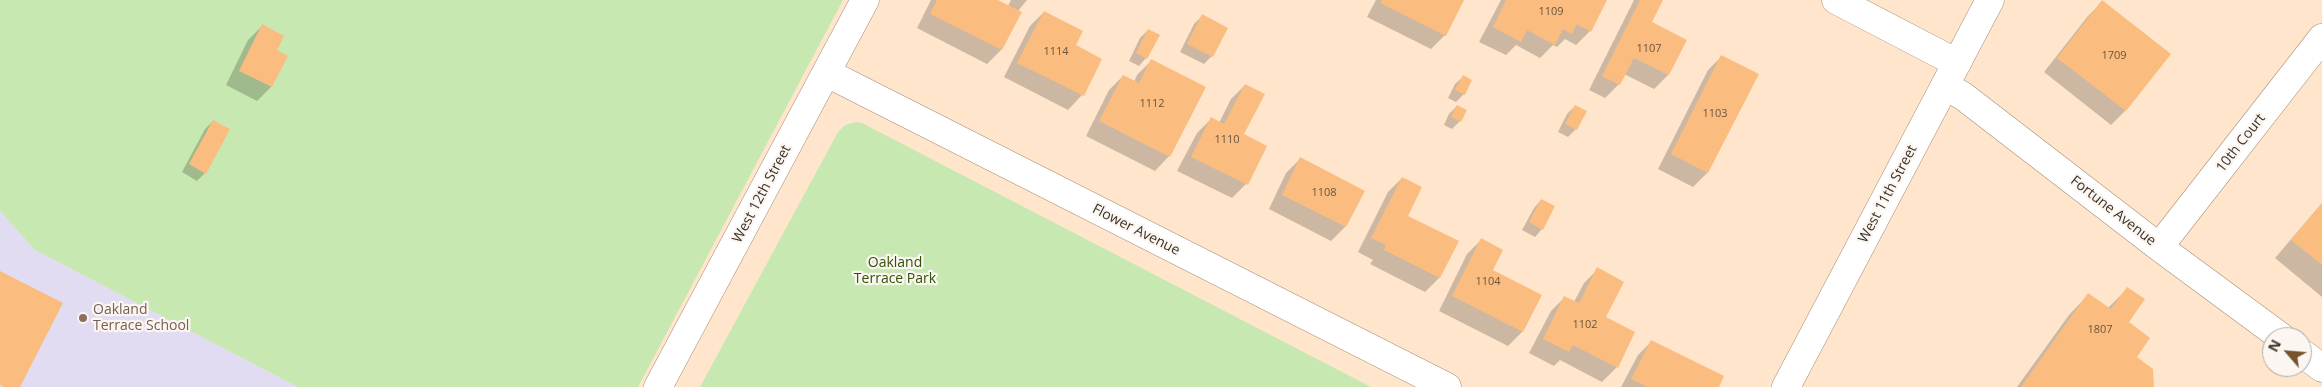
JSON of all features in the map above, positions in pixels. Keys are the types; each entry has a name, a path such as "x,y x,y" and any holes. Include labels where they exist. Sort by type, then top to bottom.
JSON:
{"street":[{"name":"West 12th Street","path":"658,387 865,0"},
{"name":"Fortune Avenue","path":"1836,0 1951,74 1963,96 2267,327"},
{"name":"West 11th Street","path":"1786,387 1990,0"},
{"name":"10th Court","path":"2159,247 2322,38"},
{"name":"Flower Avenue","path":"827,73 1446,387"}],"shaded area":[{"name":"Oakland Terrace School","path":"0,211 35,250 298,387 0,387"}],"green space":[{"path":"0,0 843,0 638,387 298,387 35,250 0,211"},
{"name":"Oakland Terrace Park","path":"857,122 1371,387 700,387 838,132 845,125"}],"building":[{"path":"937,0 998,0 1022,12 1002,50 930,14"},
{"path":"1382,0 1464,0 1446,36 1380,3"},
{"path":"1506,0 1607,0 1591,32 1577,24 1572,34 1563,29 1555,45 1527,30 1521,42 1493,27"},
{"path":"1640,0 1663,0 1652,22 1687,40 1669,75 1634,58 1620,85 1602,76"},
{"path":"2102,0 2171,54 2126,111 2057,58"},
{"path":"1044,11 1083,31 1076,45 1102,59 1084,96 1017,63"},
{"path":"1202,14 1228,28 1213,57 1187,44"},
{"path":"262,24 284,36 277,50 288,56 272,87 239,71"},
{"path":"1148,29 1160,35 1147,59 1136,53"},
{"path":"1721,55 1759,74 1708,173 1671,154"},
{"path":"1151,59 1206,87 1170,157 1099,121 1123,75 1139,83"},
{"path":"1463,75 1472,80 1465,95 1455,90"},
{"path":"1245,84 1265,94 1244,134 1267,146 1248,185 1191,157 1211,117 1224,124"},
{"path":"1457,105 1467,110 1461,122 1451,117"},
{"path":"1575,105 1587,111 1577,130 1565,124"},
{"path":"213,120 230,129 206,174 189,164"},
{"path":"1300,157 1365,191 1346,227 1282,195"},
{"path":"1402,177 1422,187 1408,216 1459,241 1440,278 1384,250 1386,245 1371,238"},
{"path":"1541,199 1555,206 1543,230 1529,222"},
{"path":"2322,203 2322,265 2291,240"},
{"path":"1481,238 1503,250 1493,270 1542,295 1523,332 1452,296"},
{"path":"1597,267 1624,282 1606,317 1635,332 1618,368 1573,345 1569,352 1543,339 1564,296 1579,303"},
{"path":"0,271 63,303 20,387 4,387 0,385"},
{"path":"2127,287 2145,299 2129,322 2150,338 2137,357 2153,369 2154,387 2021,387 2088,293 2111,309"},
{"path":"1651,340 1724,376 1719,387 1647,387 1631,379"}],"place":[{"name":"Oakland Terrace School","path":"83,318"}]}
